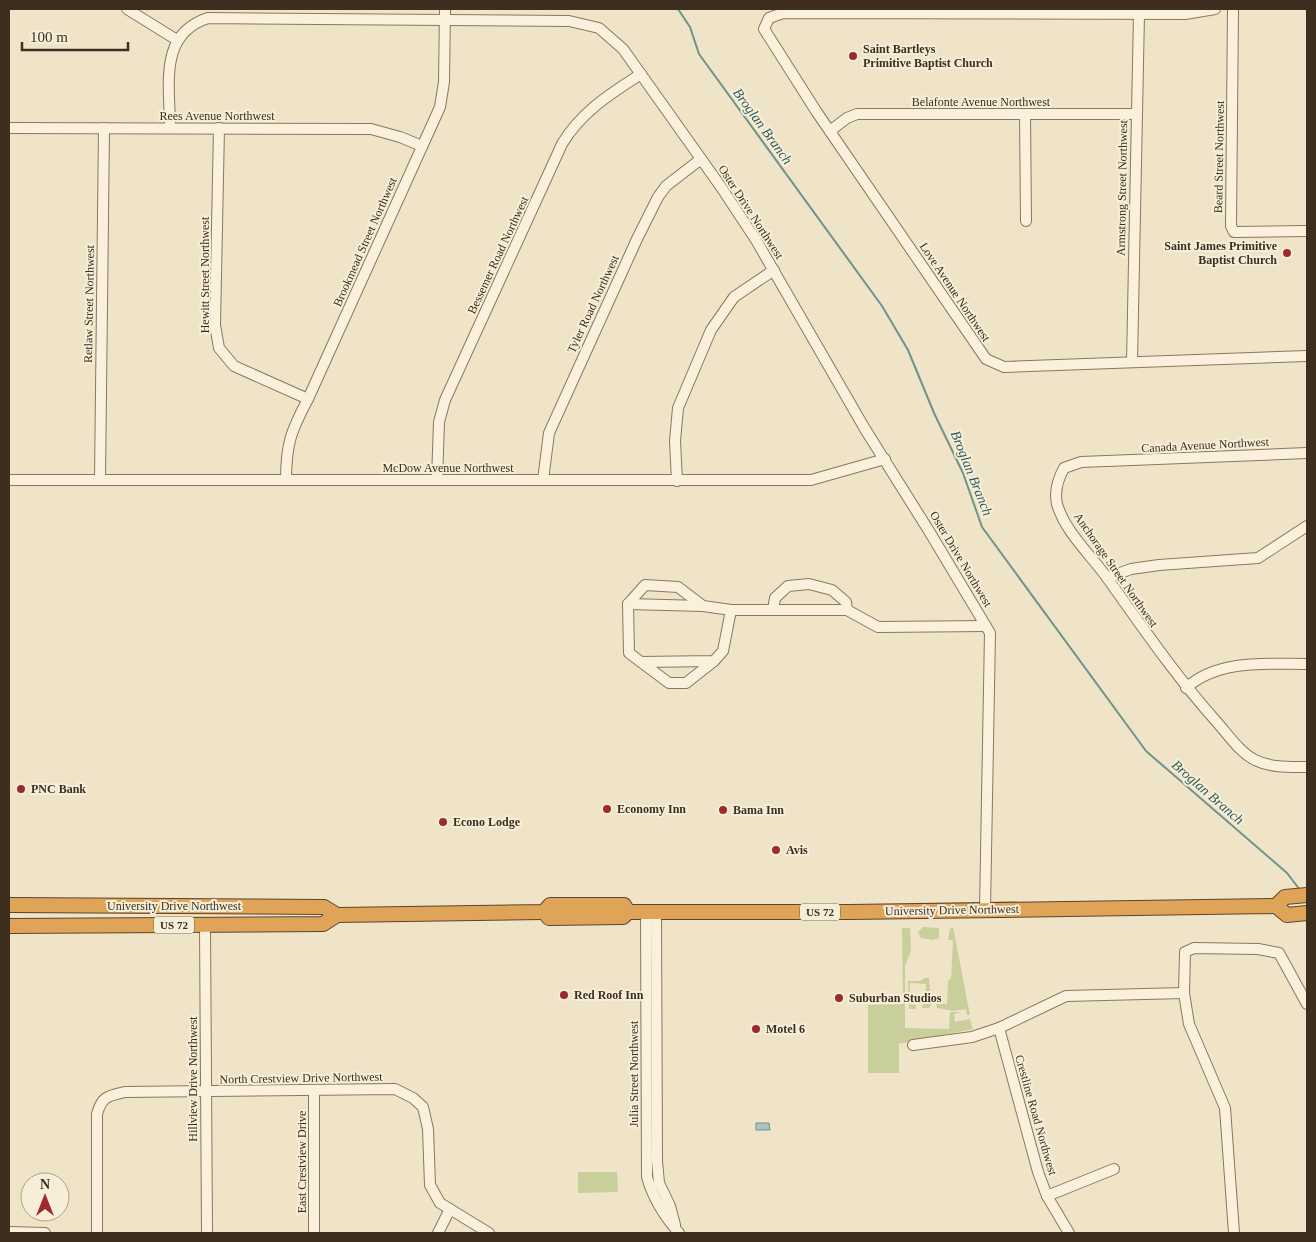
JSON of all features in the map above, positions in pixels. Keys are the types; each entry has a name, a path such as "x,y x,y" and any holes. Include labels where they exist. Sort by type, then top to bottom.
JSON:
{"highway":[{"name":"University Drive Northwest","path":"1276,906 1285,897 1307,895"},
{"name":"University Drive Northwest","path":"9,905 324,907 337,915"},
{"name":"University Drive Northwest","path":"9,926 323,924 337,915 544,912 550,905 624,906 628,912 1276,906 1286,915 1307,913"}],"street":[{"path":"127,9 177,40 172,52 170,67 170,128"},
{"path":"1139,14 1185,14 1215,9"},
{"name":"Beard Street Northwest","path":"1233,9 1231,226 1234,232 1307,231"},
{"name":"Love Avenue Northwest","path":"1139,14 783,13 774,14 767,20 764,29 768,39 986,359 1004,367 1307,356"},
{"name":"Oster Drive Northwest","path":"177,40 188,27 208,18 445,14 585,23 599,28 615,40 701,159 774,270 865,430 885,459 990,633 985,909"},
{"name":"Brookmead Street Northwest","path":"286,480 286,454 291,431 308,399 422,146 435,122 443,93 445,14"},
{"name":"Armstrong Street Northwest","path":"1132,362 1139,14"},
{"name":"Bessemer Road Northwest","path":"438,480 439,422 445,400 562,144 572,127 591,108 641,74"},
{"name":"Belafonte Avenue Northwest","path":"830,131 847,118 857,114 1136,114"},
{"path":"1026,114 1026,222"},
{"name":"Rees Avenue Northwest","path":"9,128 371,129 400,136 422,146"},
{"name":"Retlaw Street Northwest","path":"100,480 104,128"},
{"name":"Hewitt Street Northwest","path":"219,128 215,325 219,348 234,366 308,399"},
{"name":"Tyler Road Northwest","path":"543,480 549,433 573,376 654,205 666,186 701,159"},
{"path":"677,481 675,441 678,408 711,330 734,297 774,270"},
{"name":"Canada Avenue Northwest","path":"1103,461 1307,453"},
{"name":"McDow Avenue Northwest","path":"9,480 811,480 885,459"},
{"name":"Anchorage Street Northwest","path":"1103,461 1081,462 1064,468 1057,481 1057,503 1069,528 1107,578 1154,647 1186,688 1236,744 1255,760 1282,768 1307,767"},
{"path":"1107,578 1131,569 1159,565 1258,558 1307,526"},
{"path":"773,610 775,598 788,586 809,584 832,590 846,602 848,610"},
{"path":"702,606 678,587 645,585 628,604 629,653 669,683 686,683 714,661 723,651 731,610"},
{"path":"628,604 702,606 731,610 848,610 878,627 986,626"},
{"path":"641,662 714,661"},
{"path":"1186,688 1196,678 1220,668 1253,664 1307,664"},
{"name":"Julia Street Northwest","path":"651,911 657,1162 659,1184 670,1206 678,1231"},
{"name":"Hillview Drive Northwest","path":"205,925 207,1233"},
{"path":"1234,1233 1225,1108 1190,1024 1184,993 1185,952 1194,948 1258,949 1279,954 1307,1004"},
{"path":"913,1045 972,1037 999,1028 1066,996 1184,993"},
{"name":"Crestline Road Northwest","path":"999,1028 1038,1172 1047,1196 1069,1233"},
{"name":"North Crestview Drive Northwest","path":"97,1233 98,1114 101,1102 109,1096 125,1092 395,1089 413,1098 422,1107 428,1129 430,1185 440,1203 450,1209"},
{"name":"East Crestview Drive","path":"314,1091 314,1233"},
{"path":"1047,1196 1114,1168"},
{"path":"438,1233 450,1209 488,1233"},
{"path":"9,1232 45,1233"}],"green space":[{"path":"923,927 939,928 939,938 933,940 921,938 918,932"},
{"path":"953,927 970,1015 967,1015 966,1009 954,1011 937,1008 936,1004 947,1004 948,980 951,979 953,940 948,940 950,929"},
{"path":"902,928 910,928 911,951 905,965 905,1028 949,1029 950,1012 961,1012 954,1014 955,1022 970,1019 973,1029 899,1044 899,1073 868,1073 868,1005 903,1004"},
{"path":"929,978 931,1005 929,1008 922,1008 922,1005 925,1004 926,984 910,983 909,1004 916,1005 916,1009 909,1009 908,981 920,981"},
{"path":"578,1172 617,1172 618,1192 578,1193"}],"water":[{"path":"756,1123 769,1123 770,1130 756,1130"}],"waterway":[{"name":"Broglan Branch","path":"678,9 690,27 699,54 882,306 908,350 934,413 963,473 982,527 1146,751 1287,873 1300,890"}],"place":[{"name":"Saint Bartleys Primitive Baptist Church","path":"853,56"},
{"name":"Saint James Primitive Baptist Church","path":"1287,253"},
{"name":"PNC Bank","path":"21,789"},
{"name":"Economy Inn","path":"607,809"},
{"name":"Bama Inn","path":"723,810"},
{"name":"Econo Lodge","path":"443,822"},
{"name":"Avis","path":"776,850"},
{"name":"Red Roof Inn","path":"564,995"},
{"name":"Suburban Studios","path":"839,998"},
{"name":"Motel 6","path":"756,1029"}]}
